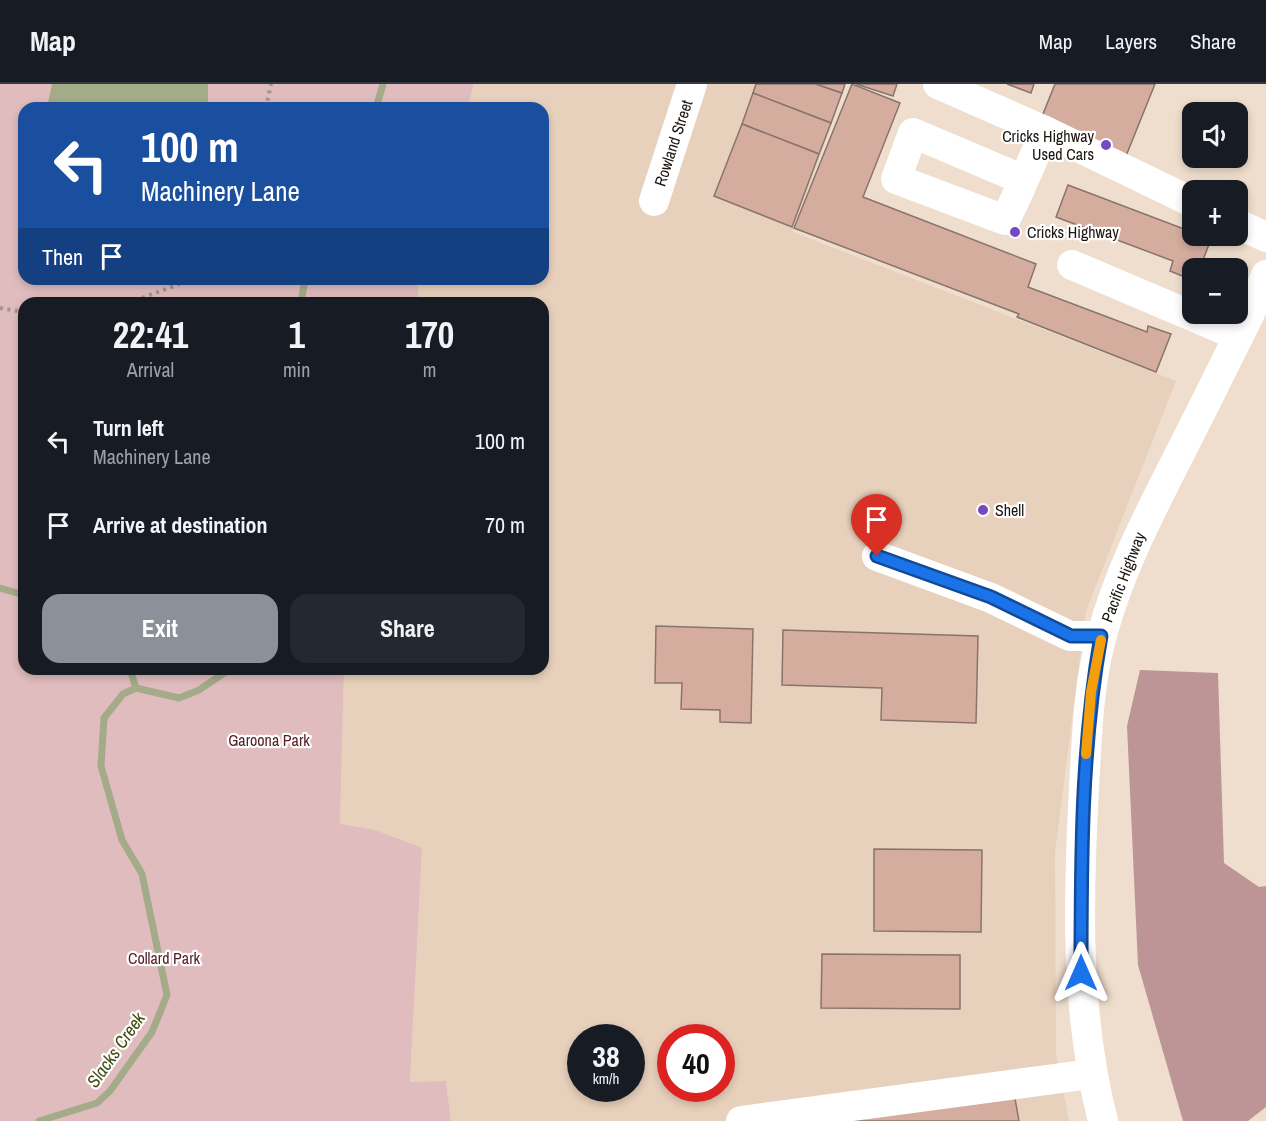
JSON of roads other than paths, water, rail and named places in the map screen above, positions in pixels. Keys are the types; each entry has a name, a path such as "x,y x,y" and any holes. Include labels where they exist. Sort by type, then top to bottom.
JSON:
{"street":[{"name":"Rowland Street","path":"654,201 692,84"},
{"path":"938,84 1045,131 1182,197"},
{"path":"1024,180 1045,131"},
{"path":"1248,229 1266,237"},
{"path":"1072,264 1239,336"},
{"name":"Pacific Highway","path":"1103,1121 1091,1074 1082,993 1081,872 1090,702 1101,636 1140,530 1239,336 1266,275"},
{"path":"877,556 991,597 1071,636 1101,636"},
{"path":"741,1121 1091,1074"}],"waterway":[{"name":"Slacks Creek","path":"378,102 383,84"},
{"name":"Slacks Creek","path":"302,297 304,285"},
{"path":"0,588 18,593"},
{"path":"132,675 136,688"},
{"name":"Slacks Creek","path":"39,1121 97,1103 110,1091 152,1032 167,995 142,874 122,840 101,766 104,718 123,694 136,688 179,698 199,690 221,675"}],"place":[{"name":"Cricks Highway Used Cars","path":"1106,145"},
{"name":"Cricks Highway","path":"1015,232"},
{"name":"Shell","path":"983,510"}],"park label":[{"name":"Garoona Park","path":"269,740"},
{"name":"Collard Park","path":"164,958"}]}
